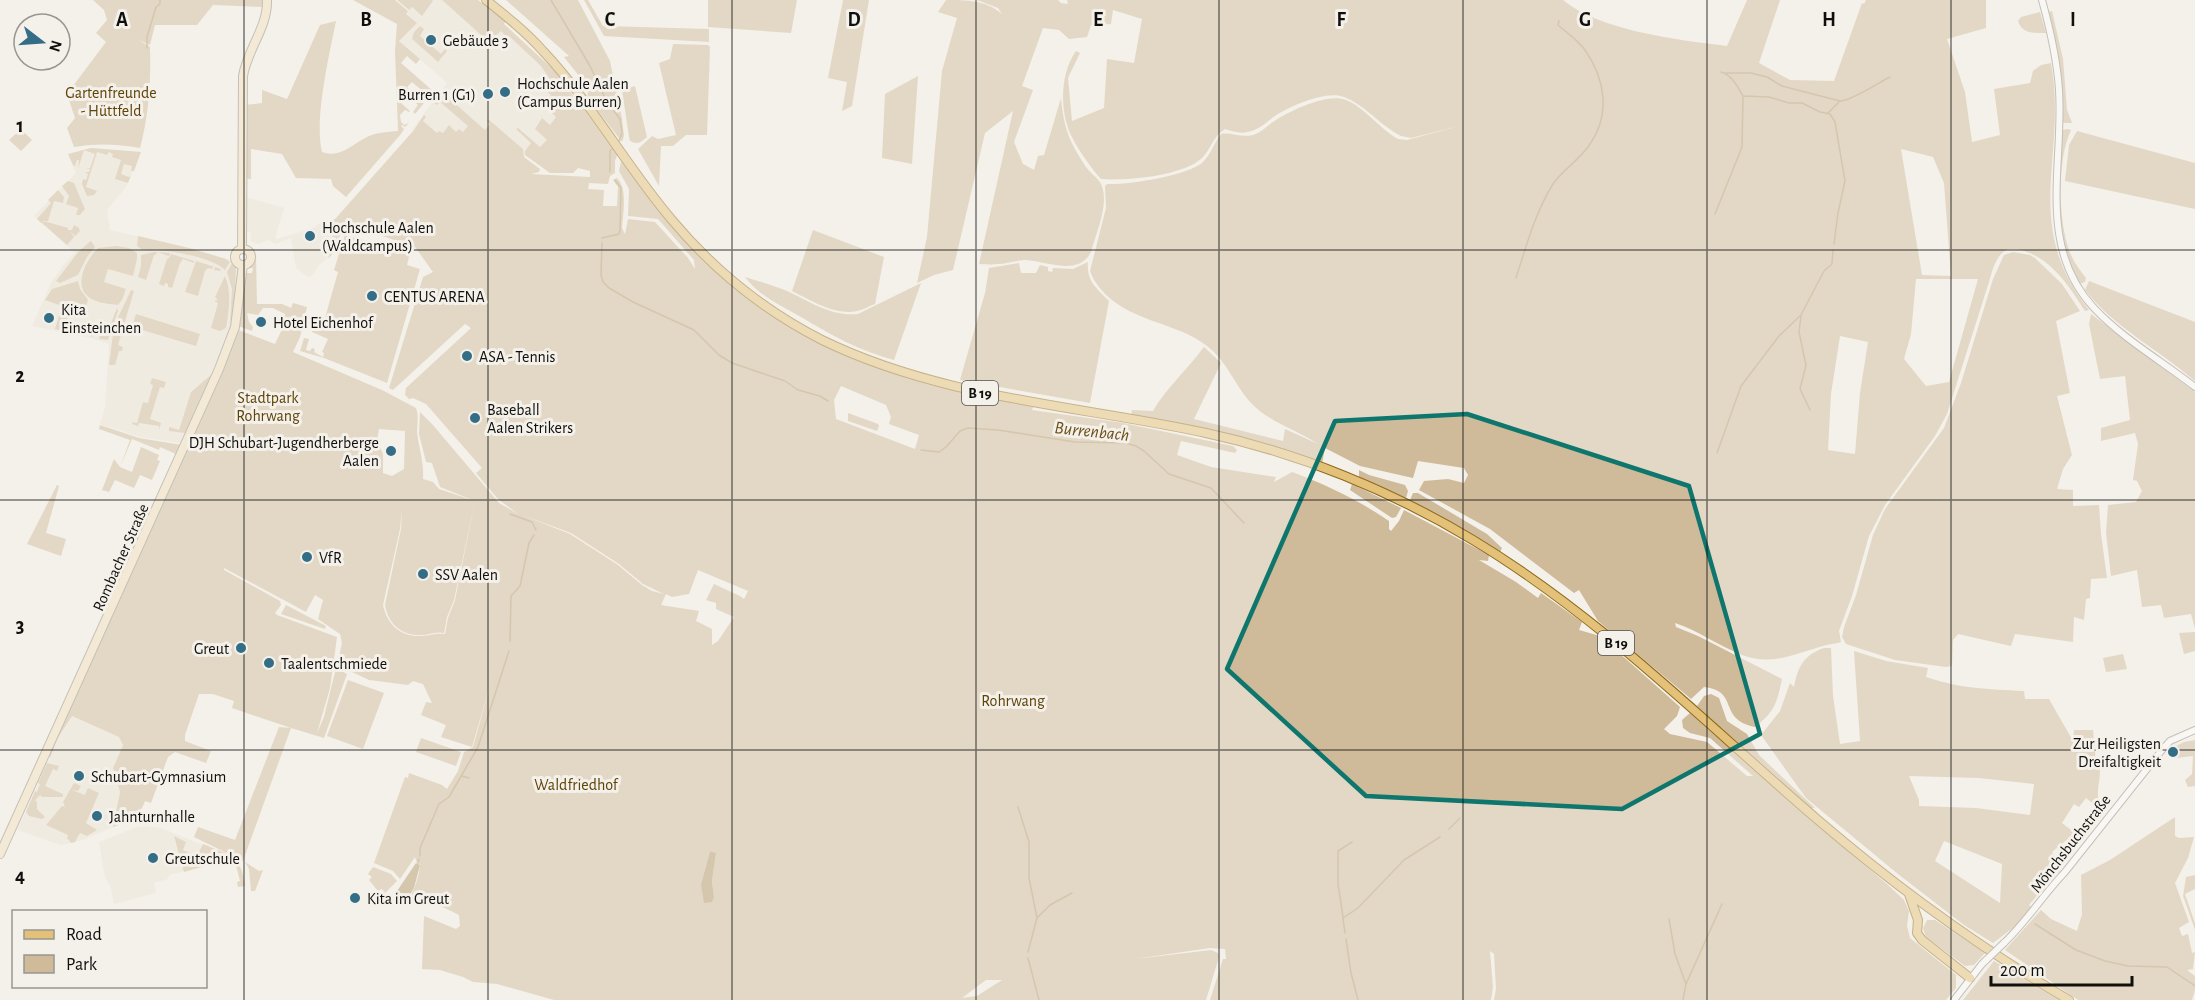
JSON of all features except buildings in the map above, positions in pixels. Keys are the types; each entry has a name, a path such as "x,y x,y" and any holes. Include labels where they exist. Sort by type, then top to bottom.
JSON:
{"main road":[{"name":"Rombacher Straße","path":"0,854 219,369 235,327 243,265 249,261 250,256 247,250 242,249 244,67 266,15 267,0"},
{"name":"B 19","path":"486,0 545,52 576,90 671,219 697,248 725,274 771,309 804,330 896,370 958,388 1029,403 1186,429 1248,443 1325,469 1414,507 1509,563 1596,627 1825,826 1909,894 1998,956 2069,1000"},
{"path":"1909,894 1918,920"},
{"path":"1925,906 1918,920 1917,933 1922,940 1970,978"}],"street":[{"path":"2042,0 2054,52 2059,90 2055,204 2060,245 2069,270 2094,308 2121,332 2195,387"},
{"name":"Mönchsbuchstraße","path":"1954,1000 1982,964 2025,922 2157,755 2170,741 2195,730"}],"highlighted area":[{"path":"1467,414 1689,486 1760,734 1622,809 1366,796 1227,669 1335,421"}],"shaded area":[{"name":"Hochschule Aalen (Campus Burren)","path":"417,0 471,0 556,72 573,173 550,173 525,155 507,138 455,137 412,130 447,83 399,41 397,24"},
{"path":"91,148 141,152 126,187 107,210 110,230 189,248 234,261 241,266 234,328 185,444 140,437 100,424 105,408 109,344 32,326 52,281 75,253 34,216 76,173 68,154"},
{"name":"Hochschule Aalen (Waldcampus)","path":"246,197 284,208 275,238 277,239 313,228 324,220 330,230 332,243 327,259 319,265 312,276 308,277 296,268 291,238 275,244 268,240 258,244 250,241 251,233 246,230"},
{"name":"Schubart-Gymnasium","path":"67,714 119,737 123,745 113,768 120,792 113,827 83,840 61,845 17,830 50,758 49,752"},
{"name":"Greutschule","path":"145,826 161,828 208,847 197,868 169,875 168,879 154,883 156,893 114,904 111,888 105,877 99,842"},
{"path":"710,851 716,853 712,881 714,897 712,902 704,903 701,884"},
{"path":"416,863 420,865 414,888 408,898 400,897 395,894"}],"green space":[{"name":"Gartenfreunde - Hüttfeld","path":"93,0 262,0 263,7 213,5 197,25 155,25 150,45 139,40 150,47 150,85 140,148 107,144 74,147 67,128 75,118 67,94 106,42 96,33 107,20 104,10"},
{"path":"353,0 395,0 408,11 406,14 417,23 399,41 420,59 416,64 407,56 401,63 433,91 425,102 421,98 425,93 412,82 407,87 416,96 415,98 424,103 415,114 413,112 418,105 408,96 401,103 410,111 405,110 400,115 401,122 404,125 409,123 405,127 401,126 404,129 401,134 346,197 333,186 331,179 296,178 282,154 251,149 251,179 246,179 244,105 262,103 262,90 287,99 320,25 336,21 321,105 322,152 329,154 341,152 372,135 398,131 395,51 397,24"},
{"path":"397,0 433,1 422,16 412,7 409,10"},
{"name":"Rohrwang","path":"442,0 478,0 506,21 504,24 556,72 618,153 615,173 610,176 608,184 589,183 588,189 604,190 603,206 617,206 618,187 613,180 617,178 624,195 622,228 625,234 628,219 655,222 695,269 694,260 658,219 628,216 629,189 619,171 621,161 663,215 703,259 731,284 776,316 859,360 906,378 1033,407 1032,410 1123,423 1233,446 1237,450 1235,453 1181,441 1177,455 1211,467 1276,477 1274,482 1292,472 1366,506 1389,521 1391,531 1404,510 1489,555 1488,561 1479,560 1538,598 1541,593 1582,622 1579,630 1600,636 1680,707 1677,716 1664,729 1670,734 1707,742 1747,776 1753,776 1710,738 1690,733 1683,728 1682,720 1690,713 1887,884 1904,900 1909,911 1907,926 1910,938 1956,975 1956,988 1946,1000 1494,1000 1496,989 1494,954 1490,951 1493,987 1491,1000 1210,1000 1223,959 1226,959 1225,949 1210,948 1135,959 1211,950 1218,953 1219,957 1206,1000 554,1000 497,984 473,982 440,970 422,969 424,916 456,929 460,926 459,915 445,908 409,899 420,864 417,863 415,857 400,879 393,871 374,863 405,777 408,778 409,773 447,789 458,771 464,752 473,747 493,675 472,747 441,737 446,725 421,715 426,702 432,703 423,684 413,681 408,685 369,680 337,665 342,643 340,634 318,619 323,600 315,595 306,612 224,568 280,601 281,605 275,613 277,615 337,637 330,688 317,733 324,717 336,668 347,674 324,738 232,708 234,701 213,694 199,694 185,741 211,751 206,763 175,752 168,757 151,803 145,801 143,807 129,821 113,827 120,792 113,768 123,745 119,737 72,716 57,739 50,758 49,753 236,329 275,344 285,323 282,321 285,314 273,308 263,308 258,315 247,313 253,327 252,331 238,326 244,273 252,273 253,268 249,268 256,255 257,304 282,304 291,308 293,303 307,307 300,337 293,352 382,390 416,408 423,479 433,482 439,489 475,501 440,487 432,463 426,462 419,434 420,412 499,503 518,514 498,499 476,473 482,468 426,404 413,398 409,399 405,395 406,388 471,328 465,324 393,390 389,388 423,277 433,272 415,247 365,230 363,235 346,232 341,233 334,252 328,259 332,237 328,225 414,130 424,115 426,117 423,121 437,133 439,131 443,133 449,125 456,132 459,129 463,132 468,126 440,102 437,105 434,103 442,92 485,130 490,124 488,119 523,149 524,157 540,169 539,172 531,174 590,177 590,171 578,168 573,173 550,173 525,155 531,143 516,129 518,128 540,147 547,140 535,129 542,118 550,125 556,117 540,102 544,103 551,95 547,92 553,84 541,66 509,36 507,37 501,31 489,42","holes":["841,386 886,405 891,417 889,424 919,435 915,449 836,419 834,400","379,429 405,431 404,469 392,476 383,473 383,454 377,440","475,501 455,600 445,634 414,636 401,632 391,623 388,618 383,605 400,529 402,509 401,529 385,605 389,617 392,623 407,633 414,635 444,633 454,600","522,515 571,533 619,564 643,584 664,594 642,585 618,565 570,534","698,570 748,591 744,599 714,584 706,600 716,603 716,609 734,617 718,641 712,645 712,629 696,621 699,611 661,605 666,594 672,597 689,594","710,851 716,853 712,881 714,897 701,884","986,980 1002,980 977,996 962,998"]},
{"path":"506,0 578,0 610,61 622,119 624,136 622,142 588,98 587,86 564,57 569,56"},
{"path":"584,0 588,0 603,26 709,29 709,42 604,36"},
{"path":"708,0 797,0 791,33 708,27"},
{"path":"843,0 869,0 852,106 842,111 847,82 828,78"},
{"path":"946,0 983,3 1002,14 998,8 977,0 1058,0 1068,4 1067,0 1563,0 1579,11 1619,27 1664,37 1727,46 1747,0 1780,0 1759,63 1790,80 1834,81 1862,3 1864,4 1866,0 1986,0 1986,28 1947,39 1965,92 1972,142 2000,135 1994,89 2030,83 2033,71 2041,65 2051,63 2055,97 2050,189 2051,219 2056,248 2068,279 2089,310 2085,311 2066,283 2041,259 2016,249 2008,250 2000,255 1993,270 1947,414 1935,436 1885,505 1869,536 1852,596 1839,631 1841,642 1783,658 1753,658 1675,623 1676,627 1782,679 1774,706 1755,727 1736,718 1726,699 1715,690 1704,687 1691,699 1598,621 1579,590 1574,593 1490,529 1419,490 1424,481 1448,479 1464,483 1468,475 1464,468 1418,461 1413,478 1360,466 1325,448 1322,464 1245,438 1131,416 1132,410 1153,411 1164,394 1204,347 1221,363 1194,419 1283,441 1285,429 1318,444 1275,421 1252,404 1220,359 1207,346 1182,332 1129,311 1105,294 1090,271 1106,208 1105,186 1107,184 1142,181 1195,167 1208,156 1221,134 1253,135 1291,112 1330,99 1338,98 1353,103 1398,139 1407,140 1463,125 1411,138 1401,136 1366,110 1344,97 1337,95 1319,97 1290,108 1251,131 1244,133 1225,129 1218,135 1202,158 1182,169 1139,178 1101,179 1074,141 1065,119 1063,89 1067,69 1076,51 1080,53 1068,78 1072,121 1104,108 1107,59 1134,63 1142,19 1113,10 1111,24 1091,25 1087,37 1069,39 1059,30 1043,28 1022,86 1033,90 1014,142 1023,164 1034,170 1038,156 1044,155 1061,98 1066,127 1071,142 1086,167 1100,182 1103,192 1103,209 1091,252 1085,260 1070,266 1026,260 1001,264 979,264 1013,111 985,133 953,270 917,283 927,237 942,71 957,18 938,12","holes":["1901,149 1933,157 1944,183 1951,276 1922,275","1916,279 1978,279 1949,382 1926,386 1904,359 1911,334","1840,336 1868,342 1860,393 1855,454 1828,450 1831,394"]},
{"path":"2052,11 2063,59 2067,110 2072,123 2062,123 2059,59 2048,12"},
{"path":"2040,12 2046,33 2025,31 2018,21 2021,17"},
{"path":"420,26 424,29 420,36 441,54 445,49 447,51 438,62 412,39 414,32"},
{"path":"673,44 708,45 710,47 707,135 686,135 673,146 661,146 659,186 638,149 652,136 658,139 676,135 659,63 670,59"},
{"path":"918,76 912,164 882,158 885,94"},
{"path":"635,86 647,137 637,143 630,141 622,90"},
{"path":"21,129 32,140 21,151 9,140"},
{"path":"2062,130 2071,130 2063,157 2061,206 2069,250 2086,278 2085,282 2080,284 2065,247 2060,209"},
{"path":"2077,131 2195,163 2195,209 2065,181 2069,145"},
{"path":"91,148 141,152 134,171 131,171 132,166 124,164 121,174 129,177 131,175 128,183 115,179 121,160 112,157 113,154 109,152 107,155 97,152 86,187 97,191 94,195 87,196 82,184 88,174 85,172 89,172 90,169 86,168 90,168 95,154 84,150 78,169 79,160 75,166 73,165 68,154"},
{"path":"68,181 74,183 85,209 80,215 76,215 78,208 66,204 69,196 62,186"},
{"path":"58,190 64,197 63,203 54,201 48,221 41,223 37,219 51,203 48,200"},
{"path":"44,221 68,228 68,230 72,230 74,225 80,231 75,236 70,231 74,237 67,245 42,223"},
{"path":"813,230 884,257 875,304 862,310 841,311 823,306 792,291"},
{"name":"CENTUS ARENA","path":"345,235 410,253 407,265 420,269 387,383 300,351 304,338 309,339 306,350 315,349 314,352 323,357 322,352 328,339 312,332 317,315 325,318 338,272 334,270"},
{"path":"138,236 189,248 230,262 225,270 212,262 194,256 142,249 137,246"},
{"path":"91,241 95,247 78,275 60,283 56,281 79,251"},
{"path":"116,246 129,248 137,253 133,276 108,269 104,282 126,289 118,305 90,298 82,287 81,280 85,266 98,248"},
{"path":"157,252 146,280 138,277 141,255"},
{"path":"2013,252 2035,258 2062,284 2080,311 2056,321 2070,393 2057,396 2072,455 2063,469 2057,489 2073,490 2073,506 2099,505 2107,578 2091,579 2090,598 2086,599 2084,620 2074,617 2073,642 2015,634 2011,646 1958,634 1953,640 1952,666 1946,667 1895,660 1846,644 1842,637 1844,627 1856,595 1873,535 1885,509 1944,428 1961,383 1993,279 2004,255"},
{"path":"171,254 194,261 194,263 183,259 172,288 165,283 164,286 159,284 167,259"},
{"path":"196,261 215,267 205,271 198,296 185,292"},
{"path":"1088,262 1091,280 1109,301 1090,403 960,380 985,293 989,268 1019,263 1021,273 1036,273 1040,265 1048,267 1048,271 1052,272 1053,268 1073,269"},
{"path":"232,263 236,268 234,306 230,324 232,289 227,272"},
{"path":"225,276 229,289 229,308 226,328 220,331 211,328 218,303 214,301 218,300 215,297"},
{"path":"745,277 782,289 828,310 847,314 858,314 921,283 894,360 858,347 823,330 770,300"},
{"path":"78,281 80,289 88,300 86,306 72,301 66,324 106,336 117,308 108,340 99,339 100,335 93,333 92,337 90,333 84,331 83,335 81,331 74,329 73,333 55,329 62,306 45,300 52,289"},
{"path":"2089,281 2195,322 2195,381 2097,304 2085,290"},
{"path":"131,290 134,291 118,345 123,347 122,351 119,351 115,365 109,365 114,326"},
{"path":"136,314 200,334 196,346 132,327"},
{"path":"2091,314 2195,392 2195,629 2191,614 2164,618 2161,605 2142,607 2137,570 2111,576 2106,533 2108,505 2136,502 2142,491 2137,481 2133,480 2138,444 2135,433 2101,441 2101,428 2130,420 2125,376 2100,379 2089,324"},
{"path":"212,374 185,433 169,431 169,427 179,430 191,392"},
{"path":"152,378 166,382 164,388 160,387 150,419 161,423 159,430 159,426 132,424 137,423 143,402 148,403 153,385 150,384"},
{"path":"848,413 878,424 877,431 848,421"},
{"path":"100,425 139,438 182,445 178,455 132,439 120,467 130,440 99,429"},
{"path":"141,447 159,455 157,460 160,461 152,480 140,475 134,488 115,480 109,492 102,490 114,459 120,467 132,472"},
{"path":"1359,470 1405,485 1408,491 1406,498 1359,477"},
{"path":"1352,484 1401,508 1396,517 1392,518 1350,490"},
{"path":"57,485 59,486 46,533 66,539 61,556 27,544"},
{"path":"1413,493 1418,493 1487,534 1502,548 1500,552 1410,500"},
{"path":"286,605 326,626 325,629 281,614"},
{"path":"2195,632 2195,651 2184,654 2179,633"},
{"path":"1831,648 1833,696 1840,744 1860,741 1854,651 1886,661 1928,668 1926,677 1951,684 2024,691 2025,699 2049,699 2073,741 2074,730 2093,730 2096,763 2100,769 2098,796 2102,811 2086,798 2079,807 2074,804 2062,823 2075,833 2052,852 2061,871 2053,876 2029,905 2033,909 1993,943 1964,925 1898,874 1806,798 1761,735 1780,711 1790,683 1794,687 1803,662 1817,651","holes":["1909,776 1979,778 2034,784 2030,815 1976,808 1919,806 1919,800","1944,841 2002,864 2000,903 1935,861"]},
{"path":"2123,654 2127,669 2106,672 2103,658"},
{"path":"348,680 384,693 363,749 327,736"},
{"path":"1711,694 1719,698 1727,721 1747,734 1759,755 1815,808 1811,808 1697,706 1704,696"},
{"path":"279,727 291,728 243,861 194,837 198,827 235,840"},
{"path":"421,738 461,752 456,766 416,752"},
{"path":"2195,740 2195,786 2188,787 2185,780 2192,774 2193,756 2176,758 2174,747"},
{"path":"47,763 59,766 57,771 53,769 45,786 63,794 63,797 42,797 40,795 35,800 37,809 45,817 42,819 29,816 26,812 35,791 37,792 40,784 38,783"},
{"path":"74,783 81,786 78,791 72,790 85,795 88,788 99,793 86,823 97,830 87,836 80,833 75,842 71,843 67,838 68,835 46,825 62,806 65,807 63,802"},
{"path":"2175,817 2175,836 2194,837 2188,858 2175,883 2189,922 2179,928 2182,936 2188,934 2192,953 2195,952 2193,969 2187,970 2195,976 2192,1000 2078,1000 2005,950 2041,910 2051,919 2077,931 2082,914 2081,875 2110,860"},
{"path":"174,836 186,842 183,850 197,856 203,844 228,854 237,862 241,868 245,886 238,887 237,882 240,881 235,861 223,863 220,855 204,863 205,866 184,872"},
{"path":"245,862 259,871 263,870 255,891 251,891 249,869"},
{"path":"373,867 391,874 397,881 385,893 382,889 378,891 369,880 372,877 368,874"},
{"path":"2195,875 2195,889 2185,894 2195,923 2195,930 2183,896 2186,877"},
{"path":"1927,920 1935,920 1985,953 1974,965 1965,966 1926,937 1923,928"},
{"path":"1994,961 2059,1000 1963,1000"}],"waterway":[{"path":"147,48 147,37 160,0"},
{"name":"Burrenbach","path":"551,0 590,66 606,100 620,119 622,133 619,141"},
{"path":"1516,278 1531,230 1547,195 1557,179 1590,144 1601,121 1603,97 1592,61 1579,43 1558,25 1559,21"},
{"path":"1721,72 1737,85 1743,96 1769,97 1789,103 1802,103 1830,114 1835,122 1845,181 1834,244"},
{"path":"1726,73 1751,73 1767,77 1782,86 1840,101"},
{"path":"1828,113 1840,101 1857,95 1890,77"},
{"path":"1715,214 1742,147 1743,97"},
{"name":"Burrenbach","path":"610,172 610,151 614,147"},
{"name":"Burrenbach","path":"602,238 619,234 620,230 621,188 615,180"},
{"name":"Burrenbach","path":"602,243 601,275 603,282 609,288 633,302 694,330 719,355 732,363 785,381 798,390 820,396 828,401"},
{"path":"1717,453 1741,386 1779,336 1801,315 1824,271 1832,264 1833,250"},
{"path":"1801,316 1799,332 1806,365 1800,389 1810,410"},
{"name":"Burrenbach","path":"921,450 939,452 960,431 968,428 998,430 1075,442 1125,443 1144,451 1169,474 1211,488 1244,523"},
{"path":"510,514 532,522 536,530"},
{"path":"510,641 511,596 520,586 529,543 534,535"},
{"path":"420,856 420,848 439,804 449,797 478,747 509,651"},
{"path":"462,776 469,778"},
{"path":"1018,807 1029,842 1029,878 1037,918 1028,952"},
{"path":"1449,829 1460,818"},
{"path":"1345,933 1343,918 1358,908 1404,860 1440,837"},
{"path":"1343,917 1338,884 1338,851 1352,842"},
{"path":"418,863 419,859"},
{"path":"1037,918 1050,905 1072,893"},
{"path":"1683,1000 1686,984 1722,904"},
{"path":"1669,919 1675,954 1686,984"},
{"path":"2035,924 2076,950 2105,961 2128,966 2167,967 2195,986"},
{"path":"1346,939 1358,1000"},
{"path":"1028,958 1039,1000"}],"place":[{"name":"Gebäude 3","path":"431,40"},
{"name":"Hochschule Aalen (Campus Burren)","path":"505,92"},
{"name":"Burren 1 (G1)","path":"488,94"},
{"name":"Hochschule Aalen (Waldcampus)","path":"310,236"},
{"name":"CENTUS ARENA","path":"372,296"},
{"name":"Kita Einsteinchen","path":"49,318"},
{"name":"Hotel Eichenhof","path":"261,322"},
{"name":"ASA - Tennis","path":"467,356"},
{"name":"Baseball Aalen Strikers","path":"475,418"},
{"name":"DJH Schubart-Jugendherberge Aalen","path":"391,451"},
{"name":"VfR","path":"307,557"},
{"name":"SSV Aalen","path":"423,574"},
{"name":"Greut","path":"241,648"},
{"name":"Taalentschmiede","path":"269,663"},
{"name":"Zur Heiligsten Dreifaltigkeit","path":"2173,752"},
{"name":"Schubart-Gymnasium","path":"79,776"},
{"name":"Jahnturnhalle","path":"97,816"},
{"name":"Greutschule","path":"153,858"},
{"name":"Kita im Greut","path":"355,898"}],"park label":[{"name":"Stadtpark Rohrwang","path":"268,406"},
{"name":"Waldfriedhof","path":"576,784"}]}
